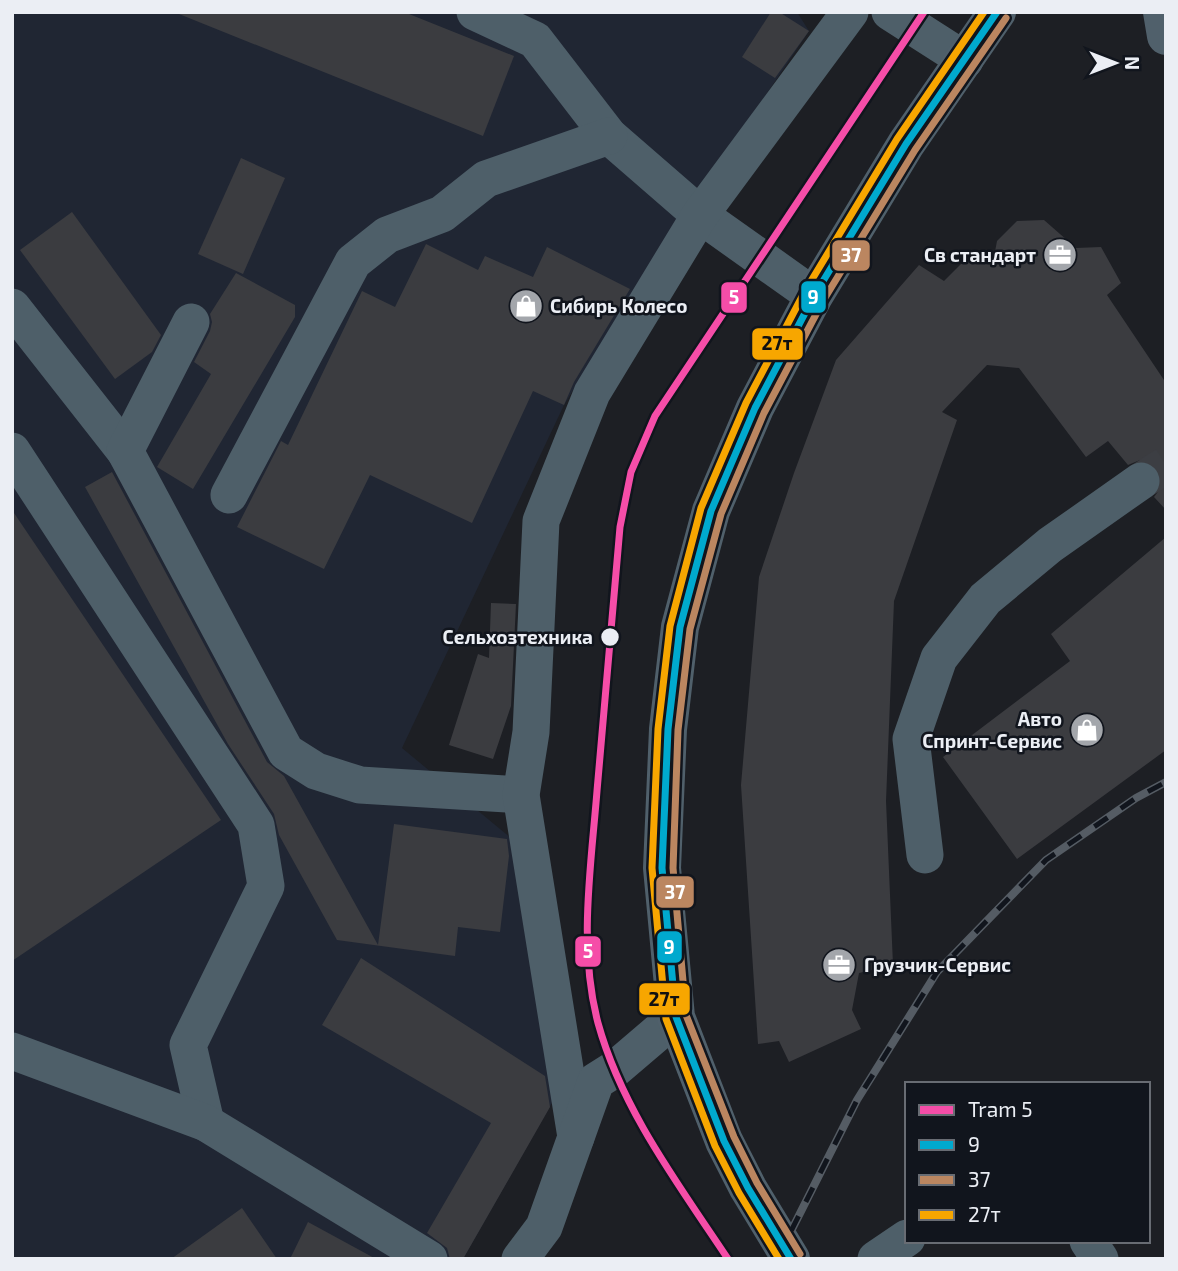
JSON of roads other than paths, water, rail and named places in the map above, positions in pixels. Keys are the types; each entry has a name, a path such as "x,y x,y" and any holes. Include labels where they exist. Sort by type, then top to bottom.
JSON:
{"main road":[{"path":"791,1259 748,1188 724,1141 676,1017 662,868 668,729 680,627 710,511 755,408 814,296 906,144 997,12"},
{"path":"1162,12 1166,36"}],"lane":[{"path":"475,12 535,40 609,136 700,215 814,296"},
{"path":"576,1138 521,795 531,732 541,521 592,393 700,215 850,12"},
{"path":"890,12 912,29 965,60"},
{"path":"229,495 353,262 387,235 443,214 486,179 609,136"},
{"path":"12,307 125,451 286,752 316,771 360,785 521,795"},
{"path":"125,451 191,322"},
{"path":"12,451 256,825 266,886 188,1045 206,1123"},
{"path":"925,855 911,738 939,658 985,600 1050,545 1141,481"},
{"path":"520,1259 544,1227 596,1081 615,1069 676,1017"},
{"path":"12,1051 206,1123 429,1259"},
{"path":"876,1259 905,1239"},
{"path":"1089,1243 1100,1259"}],"tunnel":[{"path":"1141,481 1166,465"}],"railway":[{"path":"777,1259 857,1100 937,972 1046,860 1136,798 1166,782"}],"tram line":[{"name":"5","path":"728,1259 672,1175 637,1116 608,1055 592,994 587,936 589,878 620,527 631,472 655,416 924,12"}],"place":[{"name":"Св стандарт","path":"1060,255"},
{"name":"Сибирь Колесо","path":"526,306"},
{"name":"Сельхозтехника","path":"610,637"},
{"name":"Авто Спринт-Сервис","path":"1087,730"},
{"name":"Грузчик-Сервис","path":"839,965"}]}
